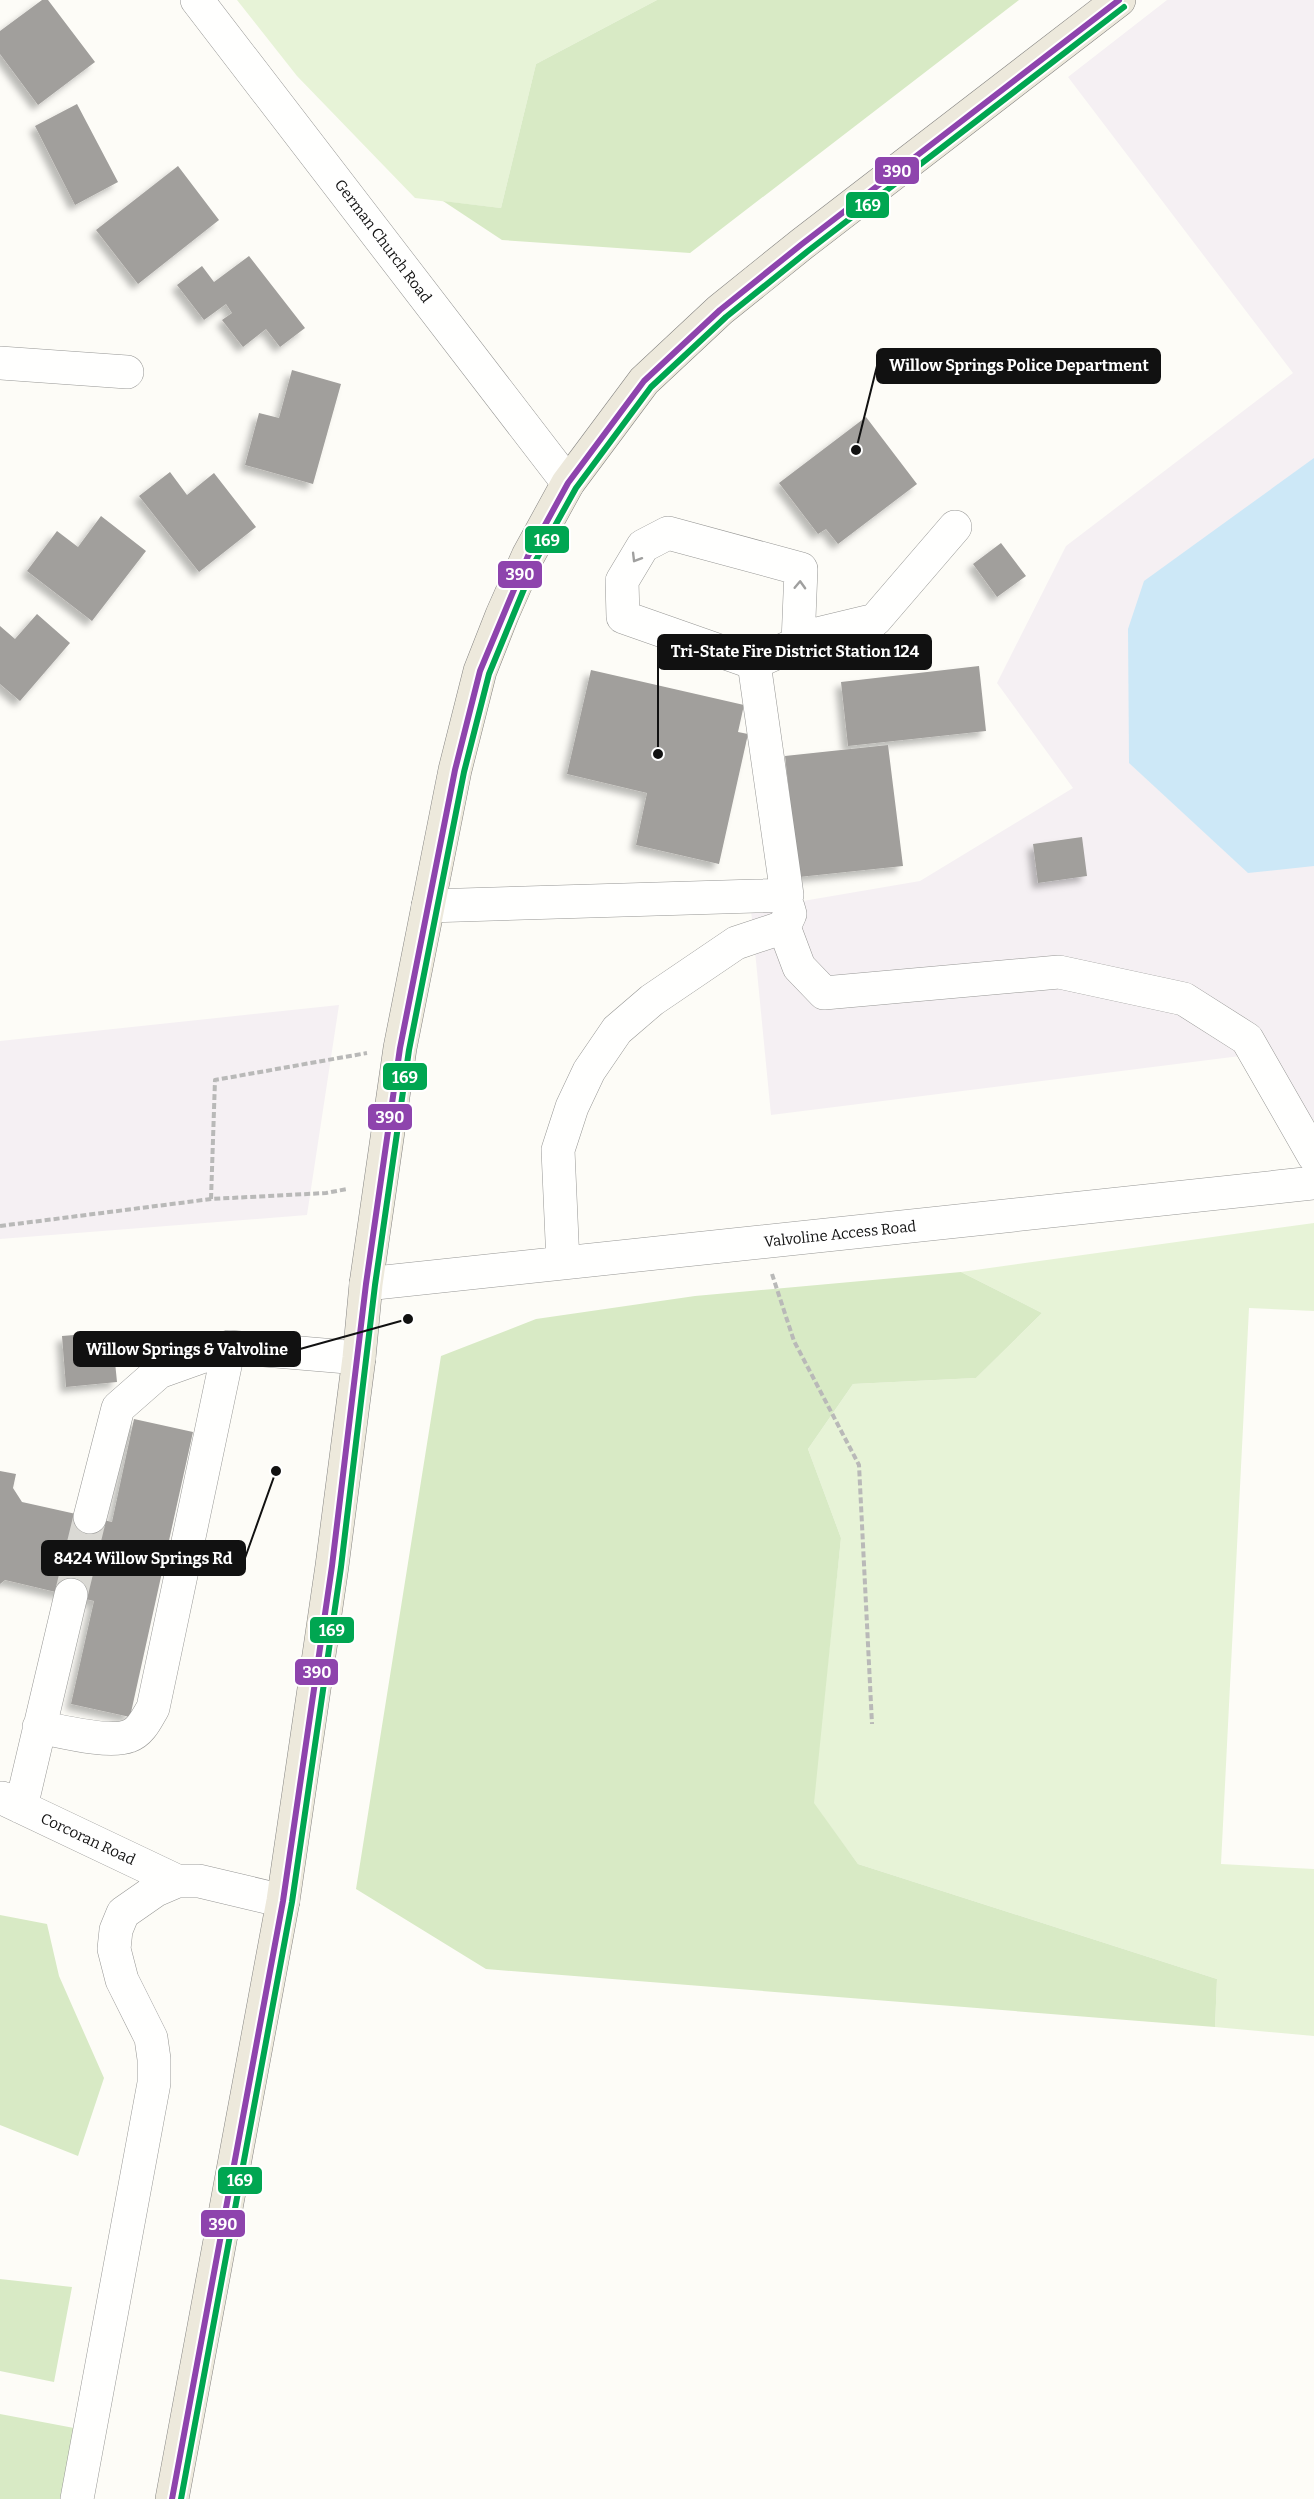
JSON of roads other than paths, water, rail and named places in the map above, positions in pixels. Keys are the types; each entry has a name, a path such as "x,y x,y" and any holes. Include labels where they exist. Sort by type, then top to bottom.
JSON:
{"main road":[{"path":"172,2499 283,1901 400,1048 453,781 480,671 501,615 528,556 568,483 644,381 720,310 802,244 1119,0"}],"street":[{"name":"German Church Road","path":"197,0 568,483"},
{"path":"0,363 127,372"},
{"path":"798,643 801,569 668,533 643,546 622,582 623,617 754,663 821,633 875,620 956,528"},
{"path":"754,663 789,914 784,927 799,968 824,993 1059,972 1184,999 1248,1039 1314,1156"},
{"path":"428,906 786,895"},
{"path":"563,1263 558,1150 572,1107 589,1071 617,1030 652,999 736,943 784,927"},
{"name":"Valvoline Access Road","path":"366,1284 1314,1183"},
{"path":"39,1727 111,1738 129,1736 142,1726 153,1708 228,1347"},
{"path":"90,1517 118,1408 159,1372 228,1347 359,1358"},
{"path":"10,1802 39,1727 71,1595"},
{"name":"Corcoran Road","path":"10,1802 177,1881"},
{"path":"77,2499 154,2083 154,2059 150,2038 117,1966 114,1949 116,1930 123,1913 137,1901 177,1881 199,1881 283,1901"}],"water":[{"path":"1314,458 1314,866 1248,873 1129,763 1128,629 1144,581"}],"tunnel":[{"path":"71,1595 90,1517"}],"place":[{"name":"Willow Springs Police Department","path":"856,450"},
{"name":"Tri-State Fire District Station 124","path":"658,754"},
{"name":"Willow Springs & Valvoline","path":"408,1319"},
{"name":"8424 Willow Springs Rd","path":"276,1471"}]}
